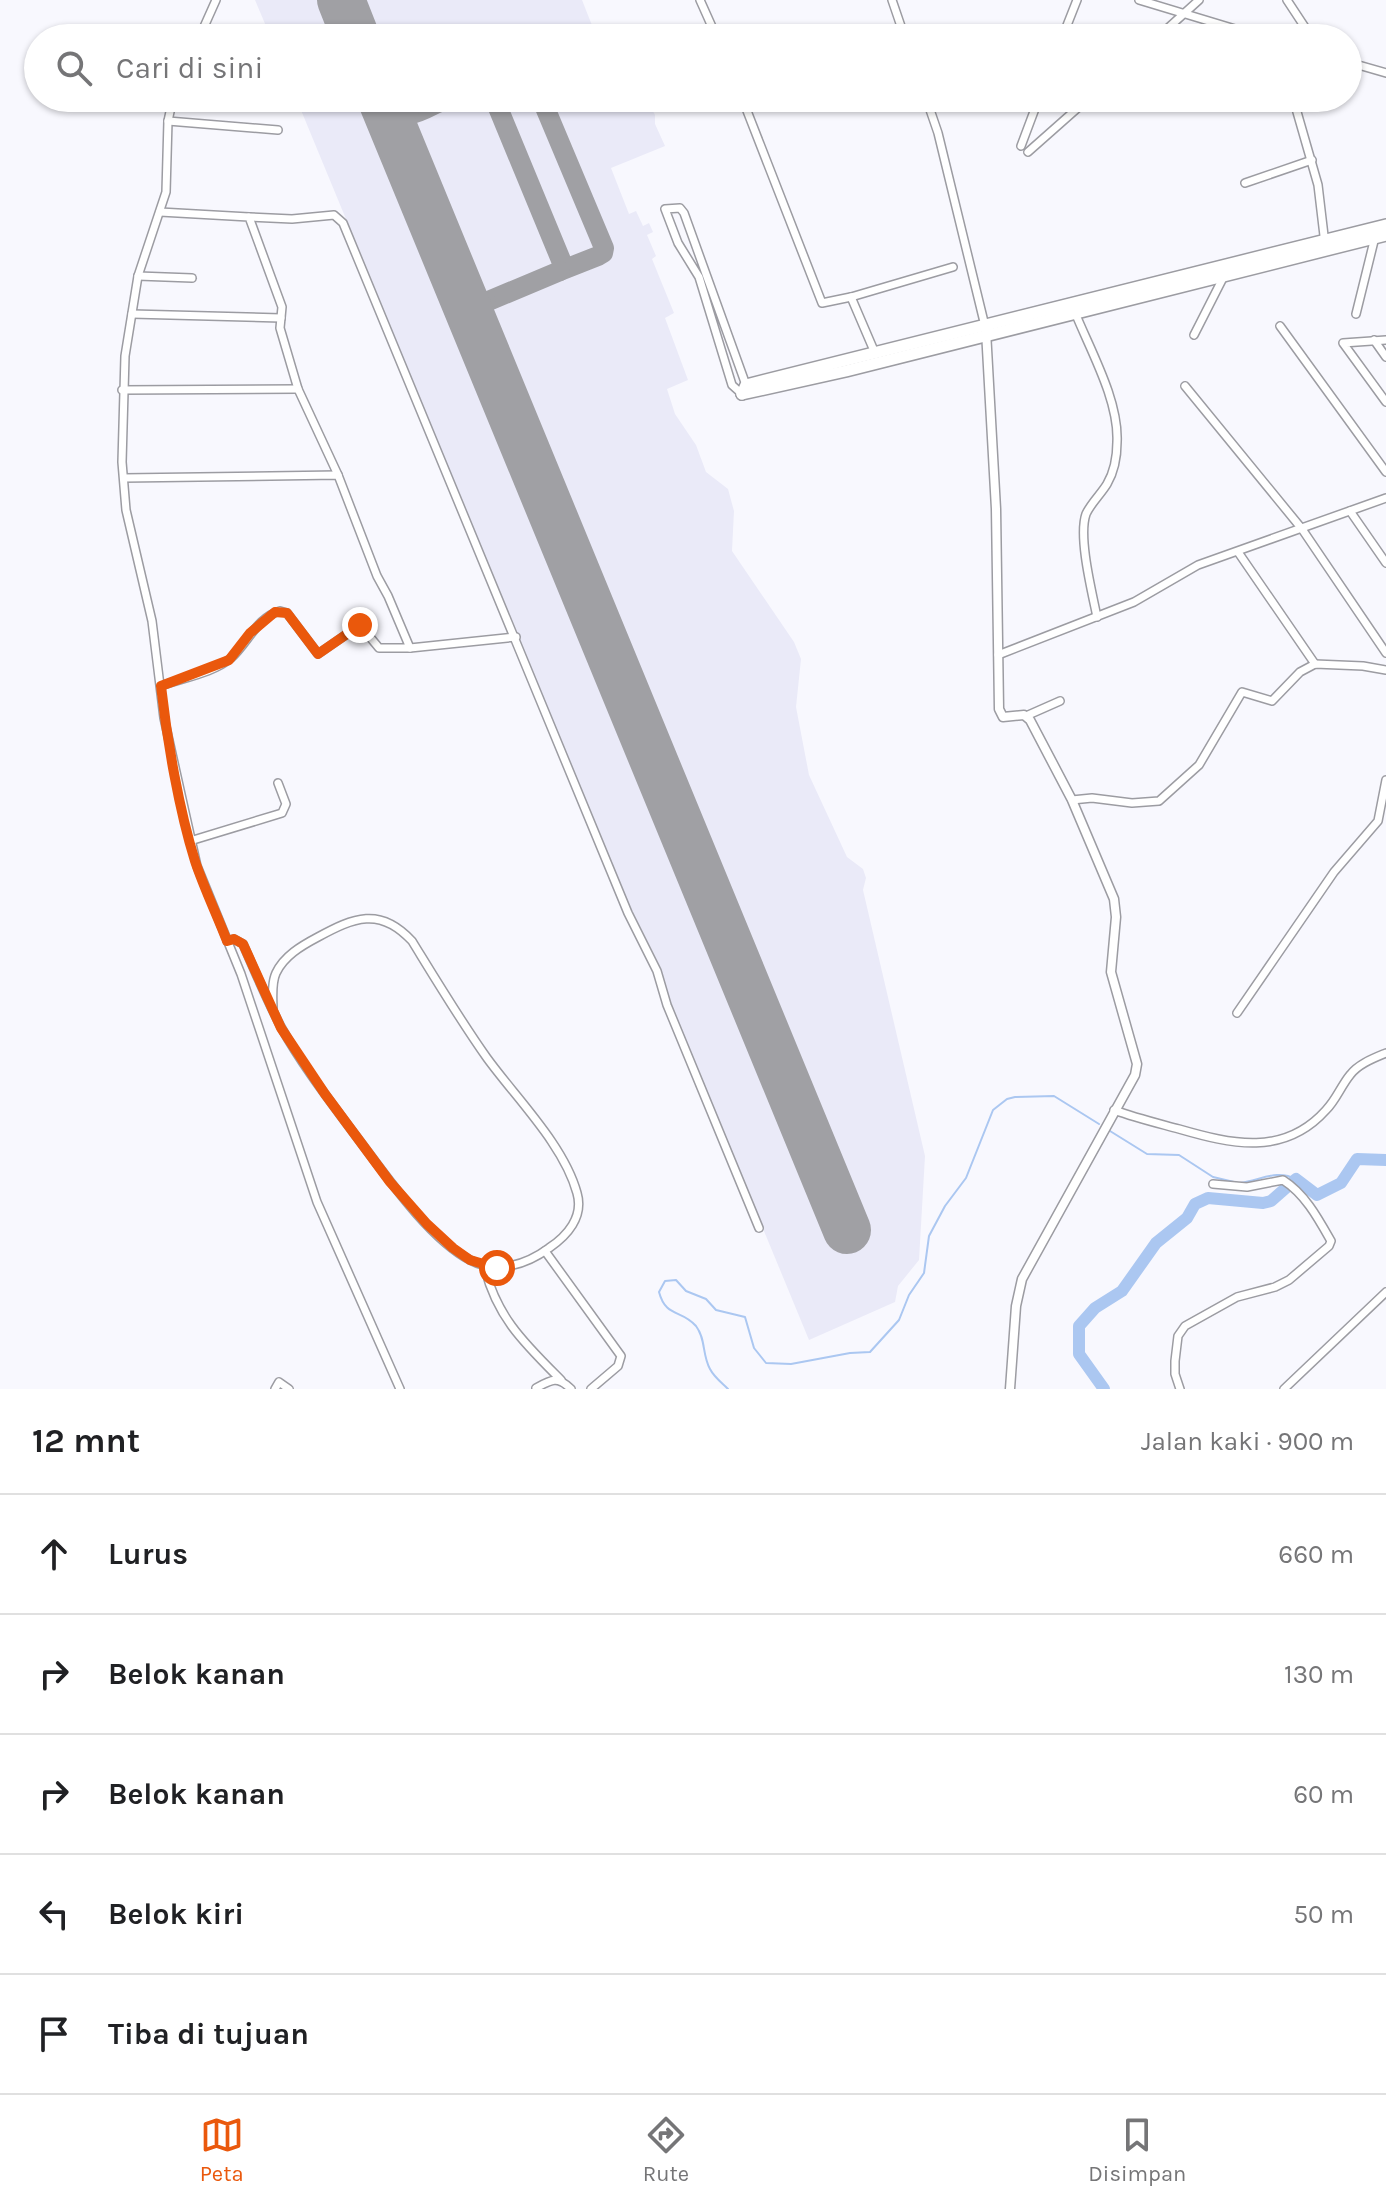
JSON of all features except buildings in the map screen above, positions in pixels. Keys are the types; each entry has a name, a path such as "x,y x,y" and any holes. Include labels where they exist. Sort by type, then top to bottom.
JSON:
{"highway":[{"path":"744,389 1378,233 1386,225"},
{"path":"1074,308 1224,276 1264,260"},
{"path":"744,389 875,353 926,346"}],"street":[{"path":"205,24 216,0"},
{"path":"700,0 711,24"},
{"path":"892,0 900,24"},
{"path":"1068,24 1077,0"},
{"path":"1139,0 1218,24"},
{"path":"1173,24 1199,0"},
{"path":"1287,0 1303,24"},
{"path":"1362,66 1386,73"},
{"path":"170,112 168,182 138,276 122,390 126,510 152,621 164,718 197,866 227,941 317,1202 400,1389"},
{"path":"747,112 824,304 953,267"},
{"path":"931,112 986,331 996,509 1000,714 1003,717 1026,716 1060,701"},
{"path":"1021,146 1034,112"},
{"path":"1028,152 1073,112"},
{"path":"1297,112 1318,185 1325,244"},
{"path":"168,121 278,130"},
{"path":"1245,183 1312,160"},
{"path":"680,208 684,213 744,389 732,385 699,277 678,243 665,209 680,208"},
{"path":"160,212 292,219 334,215 341,219 628,913 657,971 667,1005 759,1228"},
{"path":"249,217 282,307 282,341 298,389 338,475 377,576 410,648"},
{"path":"1356,314 1378,233"},
{"path":"138,276 192,278"},
{"path":"1194,335 1224,276"},
{"path":"851,297 875,353"},
{"path":"1074,308 1117,416 1113,469 1108,482 1087,510 1084,522 1088,572 1097,617"},
{"path":"132,314 281,318"},
{"path":"1280,326 1386,472"},
{"path":"1374,340 1386,357"},
{"path":"1386,340 1343,343 1386,402"},
{"path":"1185,386 1302,529 1386,653"},
{"path":"122,390 298,389"},
{"path":"124,478 338,475"},
{"path":"998,655 1134,602 1198,565 1386,498"},
{"path":"1350,511 1386,563"},
{"path":"1238,552 1315,664"},
{"path":"161,686 229,660 250,633 269,616 280,611 287,613 318,654 360,625 379,648 410,648 516,637"},
{"path":"1072,800 1159,801 1199,765 1240,693 1248,692 1272,701 1300,672 1315,664 1386,670"},
{"path":"1010,1389 1016,1306 1022,1279 1135,1075 1137,1064 1111,972 1116,917 1114,899 1072,800 1026,716"},
{"path":"1237,1013 1334,872 1378,821 1386,780"},
{"path":"190,841 282,813 286,804 278,783"},
{"path":"227,941 234,939 243,944 281,1028 325,1094 390,1182 453,1248 470,1260 497,1268 517,1265 563,1238 575,1220 578,1198 571,1177 556,1149 486,1057 406,934 387,922 356,919 304,945 285,959 276,973 273,1010"},
{"path":"1114,1110 1207,1138 1263,1144 1301,1131 1315,1122 1327,1110 1352,1071 1386,1053"},
{"path":"1180,1389 1175,1361 1178,1336 1185,1326 1237,1297 1289,1280 1330,1242 1305,1199 1283,1180 1247,1187 1213,1184"},
{"path":"545,1251 621,1356 618,1366 591,1389"},
{"path":"484,1265 490,1293 512,1328 571,1389"},
{"path":"1284,1389 1386,1292"},
{"path":"536,1388 551,1379 561,1380"},
{"path":"275,1389 279,1382 289,1389"}],"shaded area":[{"path":"255,0 582,0 591,24 265,24"},
{"path":"302,112 653,112 655,115 655,124 665,146 611,168 629,214 636,211 643,226 649,223 653,232 647,235 656,256 652,259 674,313 665,318 688,380 667,389 675,414 696,445 706,472 728,489 734,511 732,551 794,642 801,659 796,707 809,775 847,857 863,869 866,878 863,890 925,1156 919,1260 898,1286 895,1302 809,1340"}],"waterway":[{"path":"728,1389 710,1369 696,1326 670,1310 662,1300 659,1292 665,1281 676,1280 686,1291 706,1299 716,1310 745,1317 754,1348 766,1363 791,1364 870,1352 899,1320 909,1295 924,1273 929,1236 945,1206 966,1178 993,1110 1015,1097 1054,1096 1099,1124"},
{"path":"1110,1131 1147,1154 1179,1155 1213,1177 1234,1182"},
{"path":"1104,1389 1079,1354 1079,1326 1095,1308 1122,1291 1156,1243 1187,1218 1195,1204 1208,1198 1263,1203 1271,1201 1296,1179 1317,1195 1341,1183 1357,1159 1386,1160"},
{"path":"1240,1183 1275,1175 1296,1179"}],"taxiway":[{"path":"394,112 407,115 418,112"},
{"path":"500,112 563,265 560,271 598,256 604,248 547,112"},
{"path":"399,141 401,125 409,116"},
{"path":"460,290 472,301 486,302 560,271"},
{"path":"477,331 477,315 486,302"}],"runway":[{"path":"341,0 350,24"},
{"path":"387,112 847,1230"}],"route":[{"path":"360,625 318,654 287,613 275,612 250,633 229,660 161,686 164,718 190,841 227,941 234,939 243,944 281,1028 325,1094 390,1182 427,1224 470,1260 497,1268"}]}
